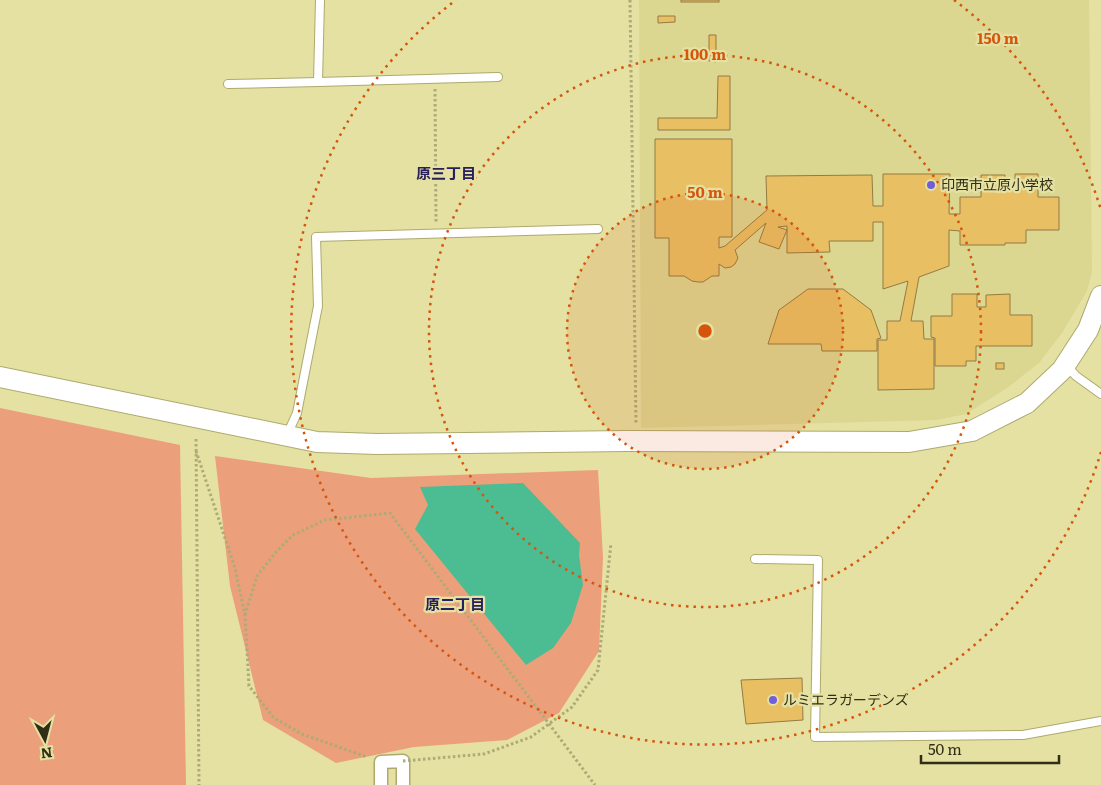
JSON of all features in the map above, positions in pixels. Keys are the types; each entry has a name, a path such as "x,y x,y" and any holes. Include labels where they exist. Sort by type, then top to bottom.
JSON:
{"street":[{"path":"0,377 317,442 377,444 626,441 909,442 972,431 1027,403 1062,370 1088,330 1101,296"},
{"path":"381,785 381,762 403,761 403,785"}],"lane":[{"path":"318,82 320,0"},
{"path":"228,84 498,78"},
{"path":"287,435 297,413 318,306 316,237 598,229"},
{"path":"1066,364 1076,376 1101,394"},
{"path":"756,560 818,560 815,737 1024,734 1101,721"}],"path":[{"path":"630,0 636,428"},
{"path":"435,79 436,234"},
{"path":"196,439 199,785"},
{"path":"196,451 235,568 245,615 249,686 274,718 302,734 381,762"},
{"path":"245,615 257,576 276,552 293,535 325,520 390,513 595,785"},
{"path":"403,761 484,754 532,737 572,707 598,670 611,543"}],"shaded area":[{"path":"639,0 1089,0 1092,272 1087,291 1062,333 1039,363 1007,388 966,414 937,420 641,428"},
{"path":"0,408 180,445 186,785 0,785"},
{"path":"215,456 371,478 598,470 603,557 599,651 559,713 507,740 414,747 336,763 263,720 230,586"},
{"path":"523,483 580,543 579,555 583,585 571,623 553,648 526,665 415,529 428,505 420,487"}],"building":[{"path":"681,0 719,0 719,2 681,2"},
{"path":"658,16 675,16 675,22 658,23"},
{"path":"709,35 716,35 716,62 709,61"},
{"path":"718,76 730,76 730,130 658,130 658,118 717,118"},
{"path":"655,139 732,139 732,237 719,237 719,248 725,246 767,210 766,176 872,175 873,206 883,206 883,174 950,174 949,214 960,214 960,197 981,197 981,175 1005,175 1005,190 1015,190 1015,174 1038,174 1038,197 1059,197 1059,230 1026,230 1026,243 960,245 960,231 949,230 949,266 919,277 911,321 923,321 924,339 934,339 934,389 878,390 878,340 887,340 887,321 900,321 908,281 883,289 883,222 873,222 873,241 829,241 830,252 787,253 787,230 779,249 759,242 766,223 735,250 738,258 735,264 725,268 719,264 719,276 712,276 703,282 698,282 684,276 669,276 669,238 655,238","holes":["787,226 787,230 778,227"]},
{"path":"808,289 843,289 871,310 881,338 877,339 877,351 822,351 821,344 768,344 779,310"},
{"path":"952,294 977,294 977,307 986,307 986,295 1010,294 1010,315 1032,315 1032,346 976,346 976,361 966,361 966,366 935,366 935,338 931,337 931,316 952,316"},
{"path":"996,363 1004,363 1004,369 996,369"},
{"name":"ルミエラガーデンズ","path":"802,678 803,720 746,724 741,680"}],"place":[{"name":"印西市立原小学校","path":"931,185"},
{"name":"ルミエラガーデンズ","path":"773,700"}],"district":[{"name":"原三丁目","path":"446,174"},
{"name":"原二丁目","path":"455,605"}]}
